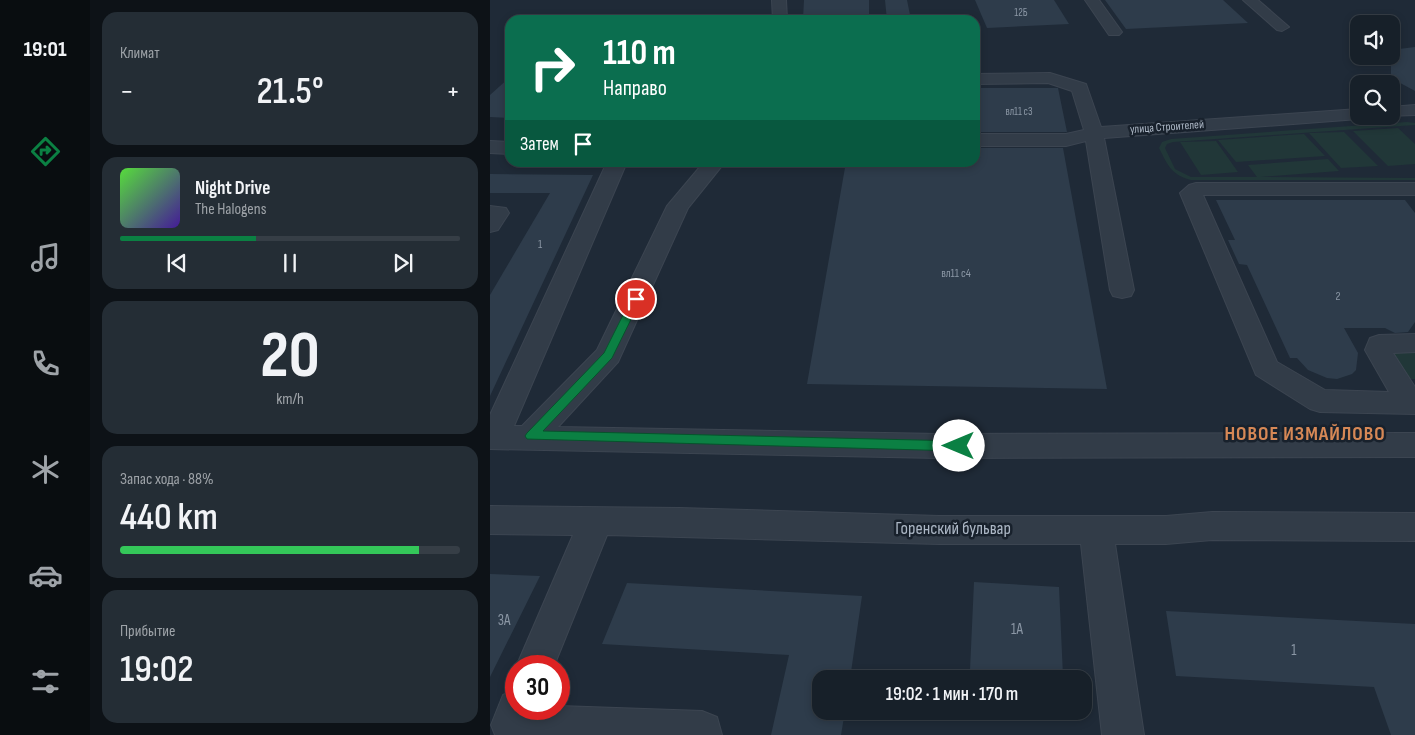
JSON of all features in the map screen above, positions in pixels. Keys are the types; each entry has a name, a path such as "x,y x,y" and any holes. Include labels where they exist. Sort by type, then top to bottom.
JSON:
{"street":[{"path":"779,0 780,15"},
{"path":"1092,0 1114,32"},
{"path":"1250,0 1282,27"},
{"path":"980,79 1050,78 1080,88 1094,133 1122,290"},
{"path":"1400,111 1415,110"},
{"name":"улица Строителей","path":"980,140 1066,140 1094,133 1126,130 1350,115"},
{"path":"490,147 505,148"},
{"path":"490,437 501,423 615,167"},
{"path":"531,436 608,355 678,206 711,167"},
{"path":"1412,403 1320,401 1266,368 1190,193 1196,189 1415,189"},
{"path":"490,213 498,213 490,225"},
{"path":"1412,403 1378,350 1378,344 1415,342"},
{"path":"490,437 531,436 939,446 1415,445"},
{"name":"Горенский бульвар","path":"490,520 595,523 679,522 939,530 1166,530 1212,526 1415,527"},
{"path":"540,655 595,523"},
{"path":"1096,529 1123,735"},
{"path":"513,720 511,725 702,732 701,735"}],"green space":[{"path":"1400,123 1415,123 1415,125 1173,142 1167,144 1165,148 1175,169 1191,177 1257,177 1248,165 1328,159 1339,171 1260,177 1415,178 1415,180 1191,180 1171,169 1159,148 1162,142 1171,139 1365,125 1400,125"},
{"path":"1398,128 1415,144 1415,164 1388,166 1353,131"},
{"path":"1344,132 1378,166 1341,168 1309,133"},
{"path":"1304,134 1325,156 1236,162 1218,140"},
{"path":"1216,141 1238,172 1201,175 1180,142"},
{"path":"1387,350 1415,350 1415,379 1405,379"}],"building":[{"path":"804,0 869,0 869,15 803,15"},
{"path":"885,0 907,0 910,15 886,15"},
{"path":"975,0 1054,0 1069,24 987,28"},
{"path":"1105,0 1223,0 1248,23 1126,29"},
{"path":"1415,47 1415,91 1400,83 1400,75 1391,75 1391,65 1400,65 1400,49"},
{"path":"505,82 505,118 490,117 490,95"},
{"path":"980,88 1058,88 1067,132 980,132"},
{"path":"980,148 1063,148 1107,389 807,384 845,167 980,167"},
{"path":"490,174 593,175 490,396 490,295 550,193 490,193"},
{"path":"1216,200 1405,200 1415,213 1415,322 1408,332 1395,333 1385,328 1344,328 1358,353 1356,370 1352,374 1337,379 1327,378 1308,370 1297,358 1290,358 1247,265 1239,264 1228,240 1235,240"},
{"path":"490,574 540,576 490,677"},
{"path":"974,582 1059,587 1063,670 970,670"},
{"path":"627,583 862,596 851,670 812,670 812,720 844,720 841,735 771,735 789,655 602,644"},
{"path":"1166,611 1415,624 1415,735 1391,735 1374,687 1176,676"}],"district":[{"name":"НОВОЕ ИЗМАЙЛОВО","path":"1305,434"}],"route":[{"path":"636,299 608,355 531,436 959,446"}]}
